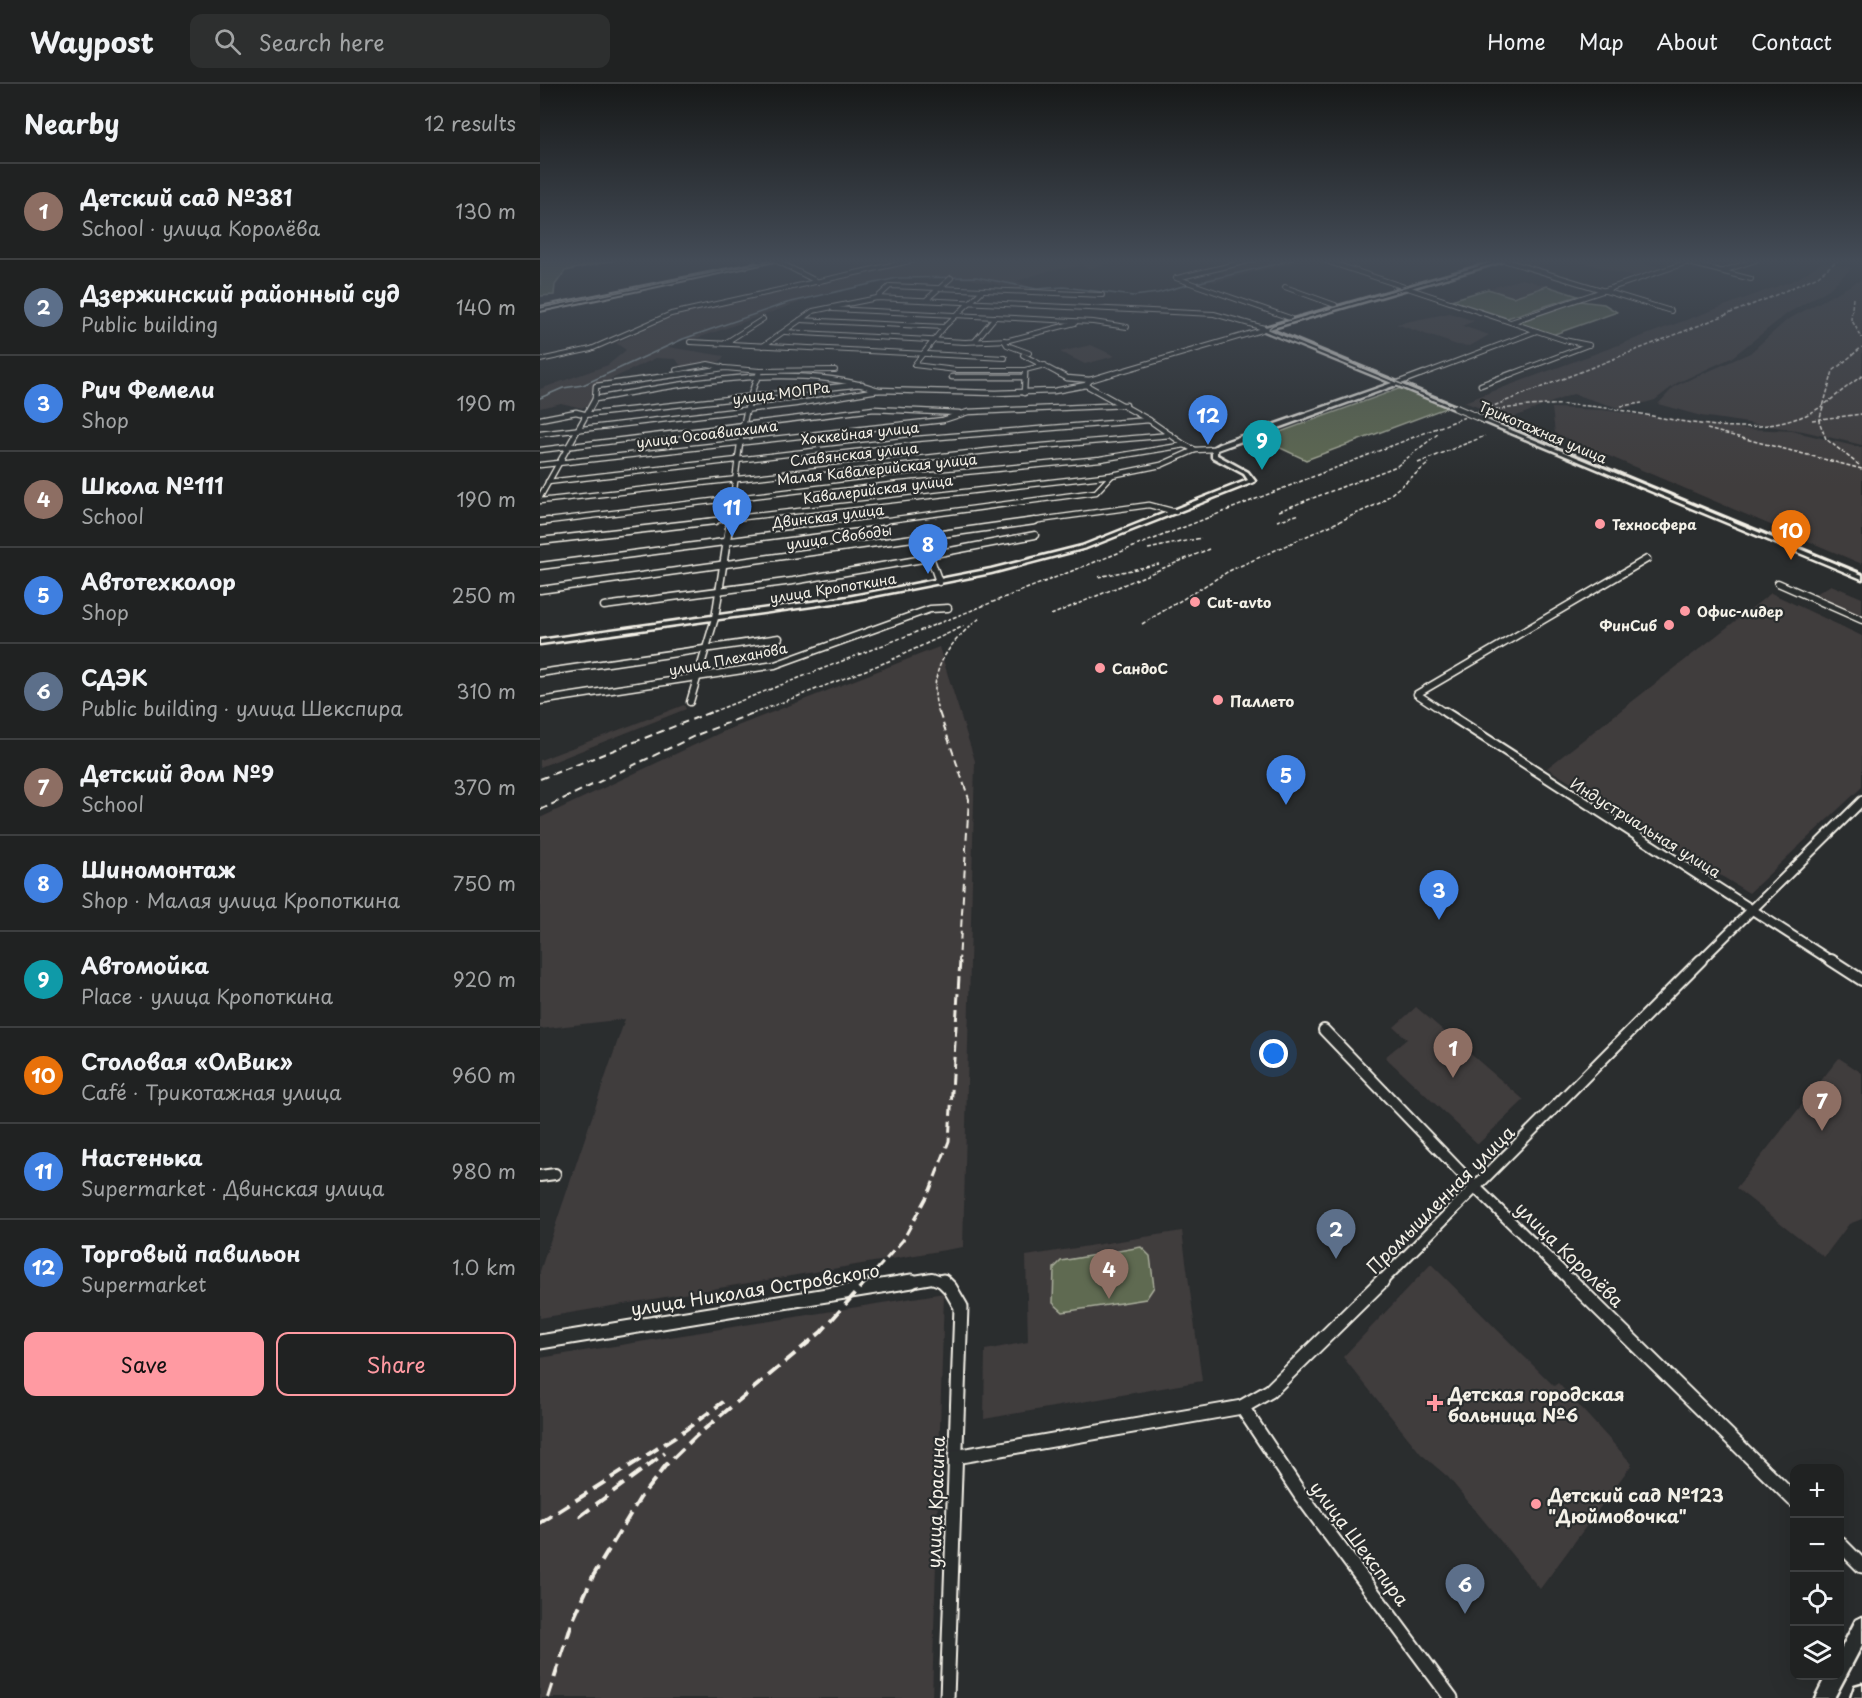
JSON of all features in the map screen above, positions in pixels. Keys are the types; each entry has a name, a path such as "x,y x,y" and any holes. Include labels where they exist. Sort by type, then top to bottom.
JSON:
{"main road":[{"name":"Трикотажная улица","path":"1280,335 1458,407 1862,577"},
{"name":"Трикотажная улица","path":"1287,335 1334,357"},
{"path":"1214,449 1398,383"},
{"name":"Трикотажная улица","path":"1486,419 1862,570"},
{"name":"улица Кропоткина","path":"540,642 848,599 939,582 1057,555 1176,512 1252,481 1246,473 1214,456 1214,449"},
{"path":"1844,1660 1862,1626"},
{"path":"1824,1698 1834,1680"},
{"path":"1860,1698 1862,1693"}],"street":[{"path":"540,360 591,349 622,335"},
{"path":"725,344 738,335"},
{"path":"763,346 780,335"},
{"path":"846,335 975,341 1004,340 1023,335"},
{"path":"937,335 915,366 957,370 1025,370 1045,365"},
{"path":"975,341 980,335"},
{"path":"1023,355 1067,378 1090,380 1242,335"},
{"path":"1398,383 1526,335"},
{"path":"1481,385 1589,345 1554,335"},
{"path":"1004,340 1007,345 1029,353"},
{"path":"690,342 1005,358"},
{"path":"540,499 575,430 595,399 596,386 725,368 760,372 835,370"},
{"path":"1024,393 1025,370"},
{"path":"690,702 715,618 748,410 760,372"},
{"path":"952,377 1024,376"},
{"path":"595,399 675,387 758,380 836,378 865,383 878,390"},
{"path":"1090,380 1086,385 1126,405 1171,434 1183,445 1195,450"},
{"path":"540,418 576,412 584,415 865,383"},
{"name":"улица МОПРа","path":"540,434 748,410 878,390 930,393 1024,393 1086,385"},
{"name":"улица Осоавиахима","path":"540,465 943,420 968,412 1126,405"},
{"path":"540,450 881,409 955,415"},
{"name":"Хоккейная улица","path":"548,482 938,437 1149,420"},
{"name":"Славянская улица","path":"540,499 1005,449 1171,434"},
{"name":"Малая Кавалерийская улица","path":"540,522 734,498 1100,459 1183,445"},
{"name":"Кавалерийская улица","path":"540,541 1112,475 1161,465 1195,450 1214,449"},
{"name":"Двинская улица","path":"540,566 1068,497 1096,492 1112,475"},
{"name":"улица Свободы","path":"540,590 1149,505 1176,512"},
{"path":"604,606 720,591 929,556 1035,535"},
{"path":"923,537 939,582"},
{"name":"Индустриальная улица","path":"1647,559 1417,694 1862,980"},
{"path":"1778,583 1862,620"},
{"name":"улица Плеханова","path":"540,701 775,665 930,609 948,608"},
{"path":"540,673 779,638"},
{"name":"Промышленная улица","path":"955,1457 1242,1407 1270,1391 1474,1187 1582,1083 1751,909 1862,801"},
{"name":"улица Королёва","path":"1324,1030 1474,1187 1790,1496"},
{"path":"540,1176 555,1174"},
{"name":"улица Николая Островского","path":"540,1342 932,1278 943,1279 950,1284 961,1307"},
{"name":"улица Красина","path":"947,1698 961,1307"},
{"name":"улица Шекспира","path":"1242,1407 1302,1497 1451,1698"},
{"path":"1844,1549 1862,1566"}],"shaded area":[{"path":"633,335 705,335 685,339 668,347 724,356 720,362 682,368 676,359 656,358 592,388 590,404 582,408 561,403 540,408 540,389 608,365 626,350 616,343"},
{"path":"1429,335 1488,335 1470,346 1457,345"},
{"path":"1645,335 1760,335 1731,358 1677,383 1655,400 1622,409 1573,394 1509,419 1464,402"},
{"path":"1770,335 1862,335 1862,445 1803,431 1701,416 1658,404 1675,386 1750,353"},
{"path":"1091,345 1115,356 1085,364 1060,352"},
{"path":"1552,408 1603,410 1748,429 1792,431 1862,448 1862,564 1555,433"},
{"path":"1831,585 1862,598 1862,616 1814,595"},
{"path":"1771,593 1862,636 1862,787 1749,893 1547,768"},
{"path":"939,647 975,761 963,1247 540,1318 540,1271 625,1019 540,1029 540,818 722,732"},
{"path":"684,705 686,709 540,767 540,760"},
{"path":"1416,1007 1524,1100 1478,1144 1385,1057 1407,1039 1394,1027"},
{"path":"1839,1058 1862,1073 1862,1219 1849,1224 1824,1257 1736,1188"},
{"path":"1182,1231 1202,1381 984,1419 985,1350 1028,1342 1026,1256"},
{"path":"1431,1264 1554,1386 1558,1383 1632,1464 1540,1589 1448,1477 1421,1454 1343,1357"},
{"path":"944,1293 932,1698 540,1698 540,1358"}],"green space":[{"path":"1401,388 1448,407 1306,460 1261,439"},
{"path":"1141,1247 1150,1256 1154,1287 1146,1299 1063,1312 1053,1303 1054,1268 1061,1261"}],"waterway":[{"path":"540,398 563,388 583,385 694,335"}],"tram line":[{"path":"1283,335 1862,574"}],"railway":[{"path":"707,714 1674,335"},
{"path":"1824,405 1833,371 1862,347"},
{"path":"1824,405 1862,376"},
{"path":"1621,406 1642,403"},
{"path":"1496,410 1537,405 1578,405 1679,421 1728,427 1753,427 1777,424 1801,417 1824,405"},
{"path":"1820,419 1824,405"},
{"path":"1820,419 1862,414"},
{"path":"1812,420 1820,419"},
{"path":"1820,419 1826,439 1859,465"},
{"path":"1707,429 1862,469"},
{"path":"1279,511 1397,466 1439,433"},
{"path":"1418,463 1485,436"},
{"path":"1142,624 1229,571 1380,503 1429,463"},
{"path":"1277,521 1300,514"},
{"path":"1148,549 1201,538"},
{"path":"1051,615 1209,549"},
{"path":"1098,577 1159,564"},
{"path":"939,714 935,699 935,685 943,660 959,637 980,618"},
{"path":"752,714 889,661 964,626"},
{"path":"540,779 711,712"},
{"path":"540,810 699,734 756,712"},
{"path":"939,712 969,799 959,962"},
{"path":"865,1283 903,1240 930,1190 949,1141 960,960"},
{"path":"548,1698 573,1620 593,1576 640,1498 666,1465 695,1437 821,1332 866,1281"},
{"path":"540,1523 677,1436 723,1402"},
{"path":"579,1517 665,1453"}],"place":[{"name":"Торговый павильон","path":"1208,445"},
{"name":"Автомойка","path":"1262,470"},
{"name":"Техносфера","path":"1600,524"},
{"name":"Настенька","path":"732,537"},
{"name":"Столовая «ОлВик»","path":"1791,560"},
{"name":"Шиномонтаж","path":"928,574"},
{"name":"Cut-avto","path":"1195,602"},
{"name":"Офис-лидер","path":"1685,611"},
{"name":"ФинСиб","path":"1669,625"},
{"name":"СандоС","path":"1100,668"},
{"name":"Паллето","path":"1218,700"},
{"name":"Автотехколор","path":"1286,805"},
{"name":"Рич Фемели","path":"1439,920"},
{"name":"Детский сад №381","path":"1453,1078"},
{"name":"Детский дом №9","path":"1822,1131"},
{"name":"Дзержинский районный суд","path":"1336,1259"},
{"name":"Школа №111","path":"1109,1299"},
{"name":"Детская городская больница №6","path":"1435,1403"},
{"name":"Детский сад №123 \"Дюймовочка\"","path":"1536,1504"},
{"name":"СДЭК","path":"1465,1614"}]}
